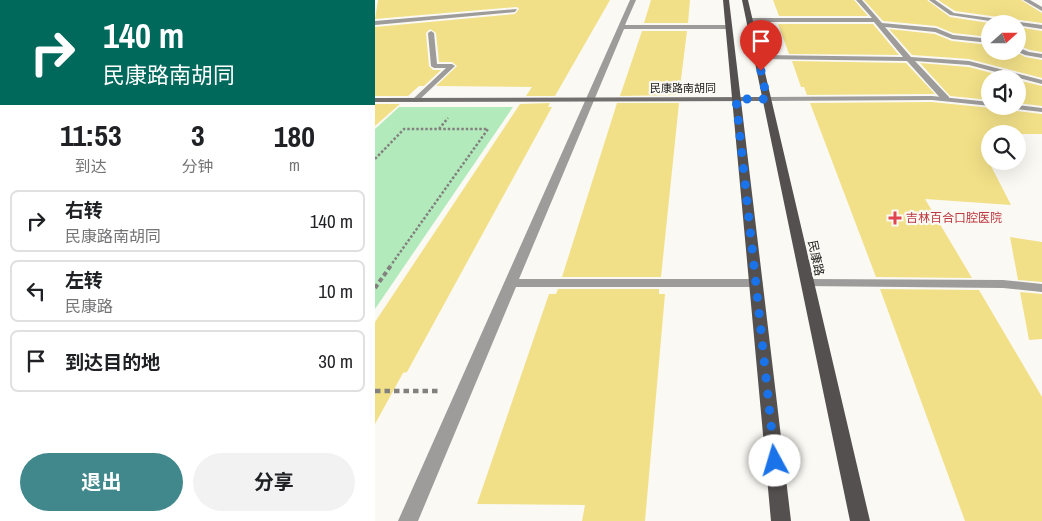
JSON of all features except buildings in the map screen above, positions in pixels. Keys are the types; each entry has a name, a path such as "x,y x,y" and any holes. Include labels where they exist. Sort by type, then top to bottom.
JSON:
{"main road":[{"path":"725,0 781,521"},
{"name":"民康路","path":"745,0 860,521"}],"street":[{"path":"408,521 633,0"},
{"path":"859,0 946,99"},
{"path":"932,0 952,14 981,19"},
{"path":"1026,0 1042,9"},
{"path":"375,23 515,10"},
{"path":"750,20 878,23 936,30 952,37 981,41"},
{"path":"1026,25 1042,26"},
{"path":"621,27 729,27"},
{"path":"417,100 452,66 434,66 431,33"},
{"path":"1026,54 1042,56"},
{"path":"758,57 881,57 969,63 1042,82"},
{"name":"民康路南胡同","path":"375,100 946,99 981,103"},
{"path":"1026,108 1042,110"},
{"path":"511,283 756,282"},
{"path":"807,283 1003,284 1042,288"}],"path":[{"path":"375,159 404,129 488,129 375,288"},
{"path":"375,392 464,391"}],"green space":[{"path":"399,107 513,107 375,309 375,129"}],"place":[{"name":"吉林百合口腔医院","path":"895,218"}],"route":[{"path":"761,71 767,99 736,99 775,461"}]}
